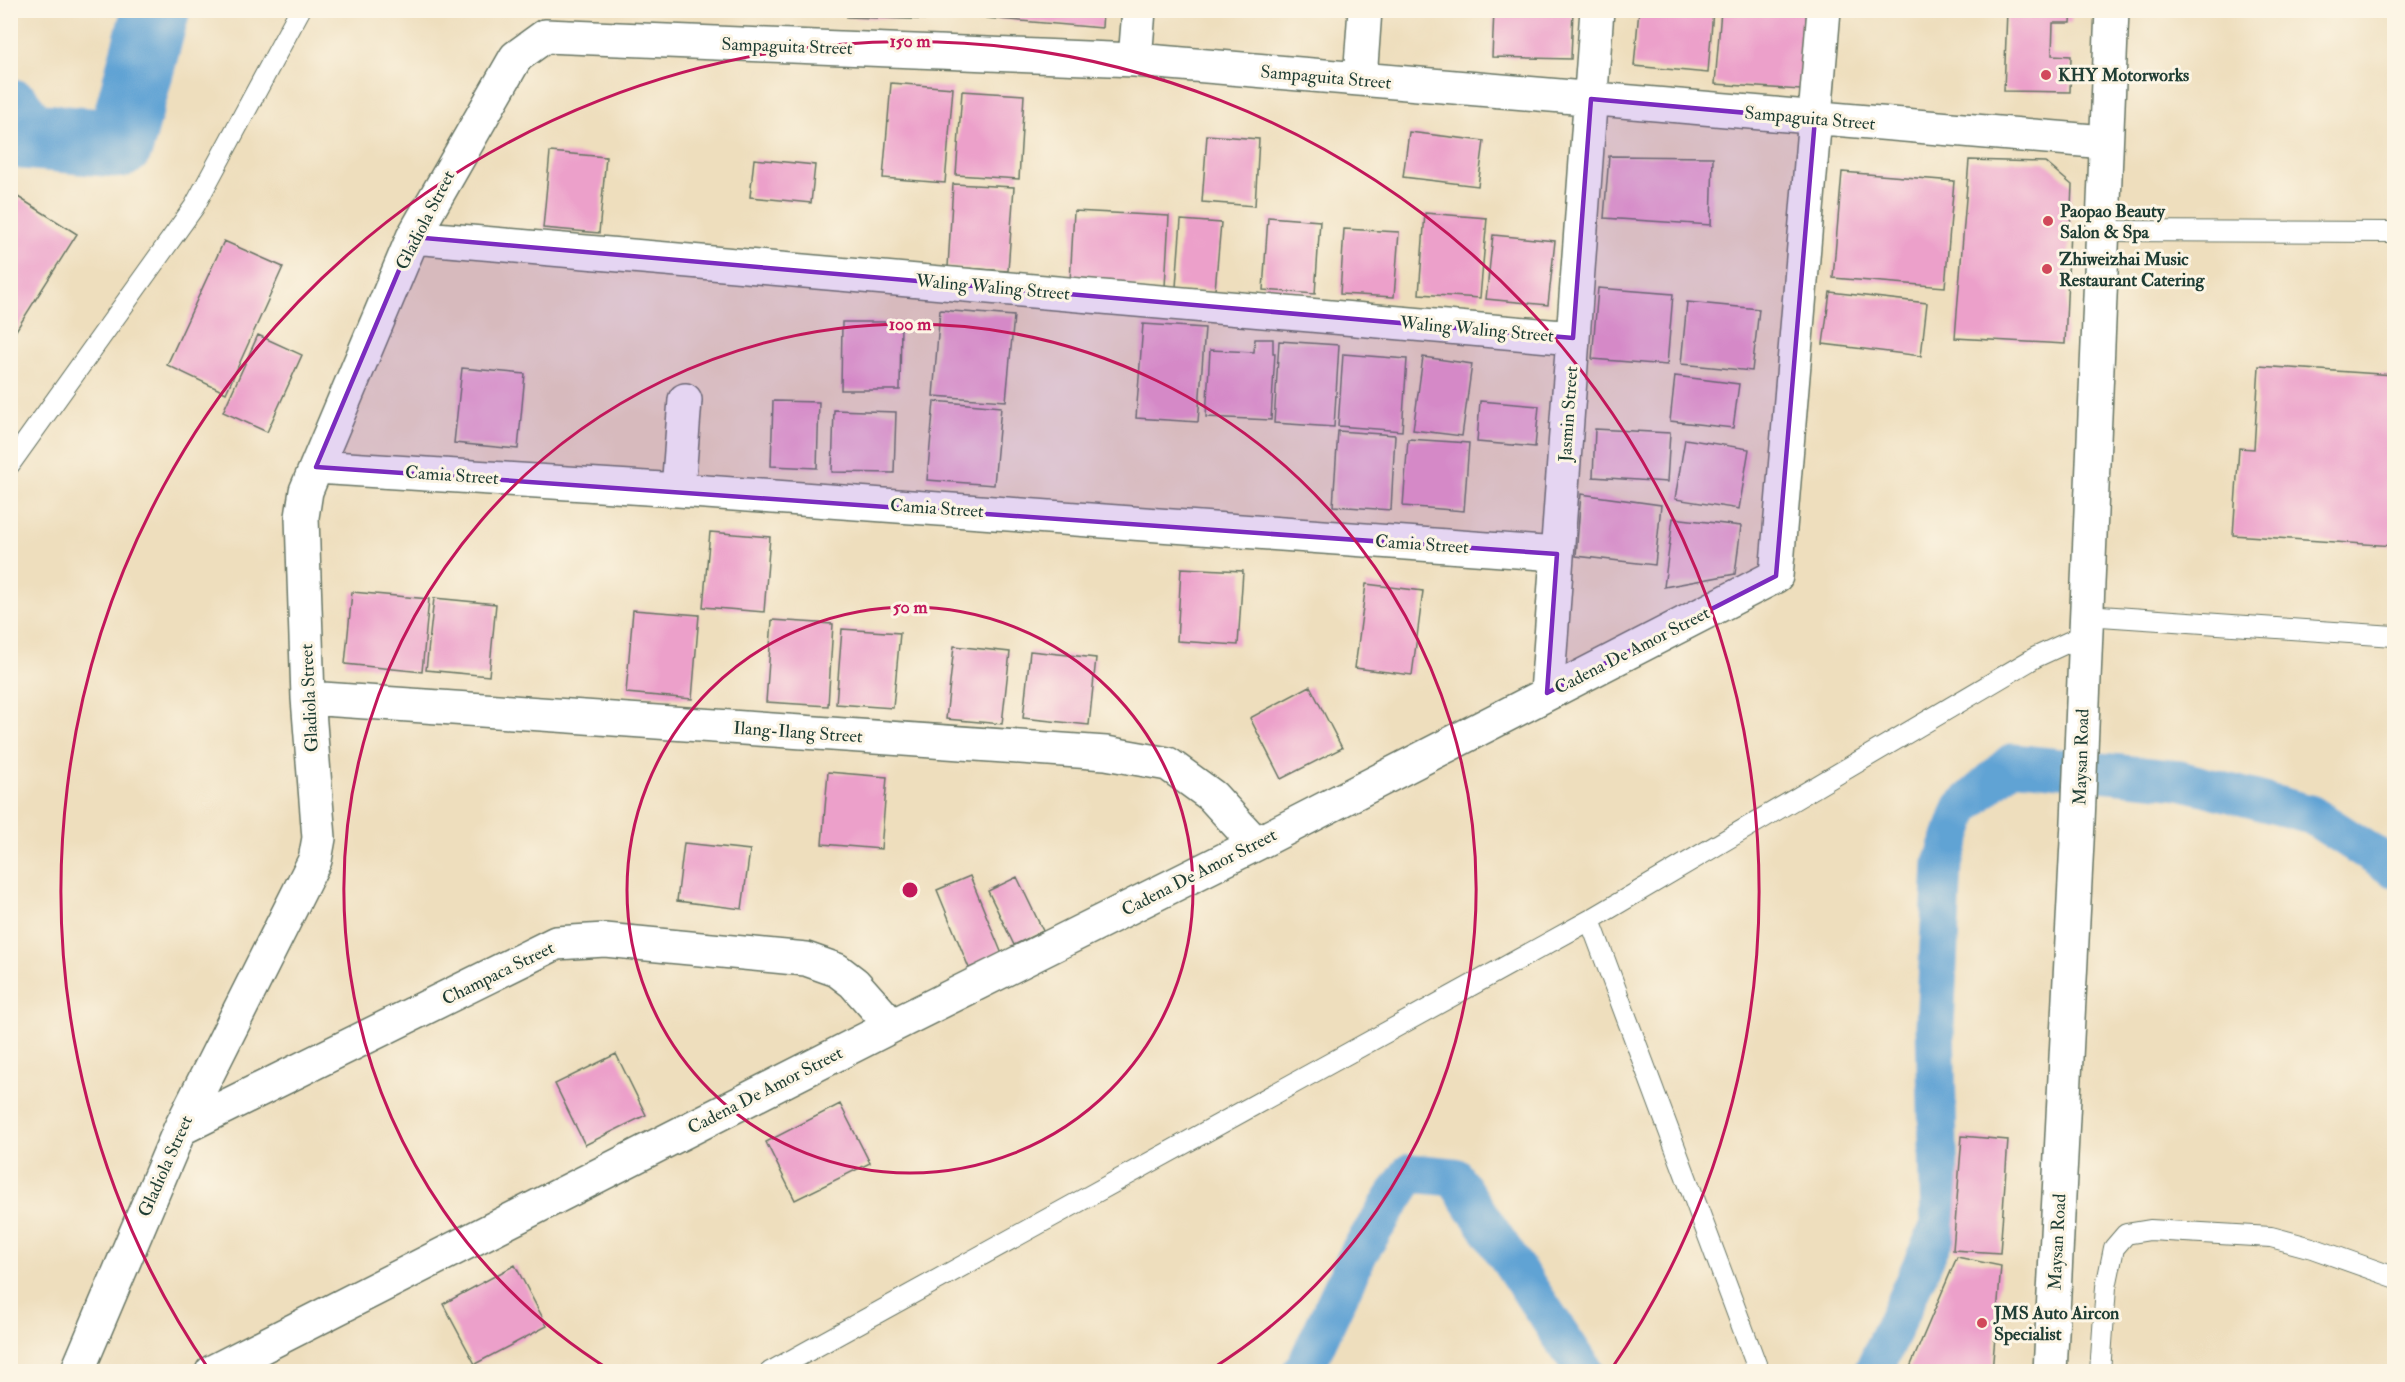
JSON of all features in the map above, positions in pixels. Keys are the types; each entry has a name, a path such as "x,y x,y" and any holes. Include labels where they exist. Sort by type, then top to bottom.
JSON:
{"street":[{"path":"1135,60 1139,10"},
{"path":"1360,80 1365,10"},
{"name":"Jasmin Street","path":"1547,693 1598,10"},
{"path":"1815,119 1824,10"},
{"name":"Maysan Road","path":"2050,1371 2082,735 2112,10"},
{"name":"Sampaguita Street","path":"545,36 1135,60 2105,142"},
{"name":"Gladiola Street","path":"77,1371 180,1129 315,860 319,838 308,698 302,517 306,491 412,237 516,57 545,36"},
{"name":"Cadena De Amor Street","path":"212,1371 1256,844 1776,576 1815,119"},
{"name":"Waling Waling Street","path":"412,237 1573,338"},
{"path":"678,490 685,400"},
{"name":"Camia Street","path":"316,467 678,490 1557,554"},
{"name":"Ilang-Ilang Street","path":"308,698 1106,753 1168,764 1212,796 1256,844"},
{"name":"Champaca Street","path":"180,1129 556,943 605,939 806,959 837,970 855,983 892,1026"}],"lane":[{"path":"10,464 194,207 300,10"},
{"path":"2102,231 2394,232"},
{"path":"770,1371 1590,920 2036,657 2086,625 2394,636"},
{"path":"1590,920 1759,1371"},
{"path":"2100,1371 2106,1287 2114,1248 2126,1234 2150,1230 2271,1237 2312,1248 2394,1277"}],"highlighted area":[{"path":"1591,99 1815,119 1776,576 1547,693 1557,554 316,467 413,237 1573,338"}],"building":[{"path":"847,10 940,10 940,20 847,17"},
{"path":"986,10 1103,10 1102,28 986,18"},
{"path":"1494,10 1573,10 1571,59 1492,57"},
{"path":"1639,10 1713,10 1708,73 1634,66"},
{"path":"1721,10 1807,10 1801,90 1715,84"},
{"path":"2007,10 2072,10 2071,23 2053,23 2052,55 2071,56 2070,92 2004,91"},
{"path":"891,83 953,88 945,183 883,178"},
{"path":"962,91 1024,95 1019,179 956,175"},
{"path":"1409,132 1484,141 1478,186 1403,177"},
{"path":"1207,135 1259,139 1255,206 1202,202"},
{"path":"550,152 606,157 599,233 543,228"},
{"path":"1609,156 1713,157 1711,225 1604,218"},
{"path":"754,159 815,165 811,203 750,197"},
{"path":"1969,160 2045,162 2072,185 2065,344 1955,338"},
{"path":"1842,172 1954,181 1945,287 1833,278"},
{"path":"953,184 1014,187 1008,271 948,267"},
{"path":"10,192 77,234 10,340"},
{"path":"1074,211 1169,216 1165,287 1070,282"},
{"path":"1425,213 1487,218 1480,298 1419,294"},
{"path":"1268,217 1320,221 1315,294 1263,290"},
{"path":"1181,220 1221,223 1215,290 1176,287"},
{"path":"1344,229 1399,232 1394,297 1340,294"},
{"path":"1493,235 1555,241 1548,305 1486,299"},
{"path":"224,241 283,267 226,393 167,365"},
{"path":"1598,288 1673,294 1667,365 1592,359"},
{"path":"1830,292 1927,303 1921,356 1823,344"},
{"path":"1687,302 1759,309 1752,371 1681,364"},
{"path":"940,310 1014,316 1006,401 933,396"},
{"path":"842,322 901,322 900,390 841,390"},
{"path":"1143,324 1205,328 1198,422 1136,418"},
{"path":"258,335 302,355 267,432 223,412"},
{"path":"1255,339 1273,339 1273,353 1275,353 1271,420 1206,417 1210,350 1254,352"},
{"path":"1279,341 1339,345 1334,427 1274,423"},
{"path":"1343,354 1407,359 1402,431 1338,426"},
{"path":"1423,357 1472,364 1462,436 1413,430"},
{"path":"2259,366 2394,375 2394,546 2233,535 2239,448 2254,449"},
{"path":"462,368 525,374 518,449 454,443"},
{"path":"1675,376 1739,384 1733,428 1670,421"},
{"path":"773,401 819,402 817,468 771,466"},
{"path":"934,401 1001,407 994,485 927,480"},
{"path":"1480,401 1539,406 1535,447 1477,442"},
{"path":"834,410 896,412 894,473 832,472"},
{"path":"1595,429 1670,433 1667,482 1593,477"},
{"path":"1338,431 1395,435 1391,510 1333,506"},
{"path":"1408,439 1469,443 1464,511 1403,506"},
{"path":"1685,439 1749,449 1739,509 1675,499"},
{"path":"1581,494 1661,505 1655,565 1576,556"},
{"path":"1673,518 1741,526 1735,574 1664,587"},
{"path":"710,532 770,537 764,612 703,607"},
{"path":"1181,568 1243,571 1238,645 1177,641"},
{"path":"1366,584 1423,591 1412,675 1355,668"},
{"path":"352,592 429,599 422,672 345,664"},
{"path":"434,598 496,604 489,676 426,670"},
{"path":"633,610 699,615 692,699 626,693"},
{"path":"772,620 833,624 828,706 766,702"},
{"path":"842,629 900,633 893,708 836,704"},
{"path":"954,646 1010,652 1002,724 946,719"},
{"path":"1030,651 1096,658 1089,725 1023,718"},
{"path":"1310,686 1342,748 1281,779 1250,718"},
{"path":"828,772 887,777 881,849 822,844"},
{"path":"684,843 750,850 742,909 677,901"},
{"path":"970,876 1002,954 969,968 937,890"},
{"path":"1017,877 1043,931 1014,945 988,891"},
{"path":"616,1054 646,1115 585,1145 555,1084"},
{"path":"840,1104 870,1163 795,1200 766,1142"},
{"path":"1962,1136 2008,1140 2000,1253 1953,1250"},
{"path":"1957,1257 2001,1266 1992,1372 1908,1372"},
{"path":"515,1265 547,1326 475,1364 443,1304"}],"waterway":[{"path":"10,112 27,136 120,144 156,10"},
{"path":"1873,1372 1940,1225 1935,1026 1943,863 1962,808 2012,763 2180,780 2310,814 2394,868"},
{"path":"1301,1372 1304,1370 1359,1252 1410,1173 1454,1177 1585,1372"}],"place":[{"name":"KHY Motorworks","path":"2046,75"},
{"name":"Paopao Beauty Salon & Spa","path":"2048,221"},
{"name":"Zhiweizhai Music Restaurant Catering","path":"2047,269"},
{"name":"JMS Auto Aircon Specialist","path":"1982,1323"}]}
